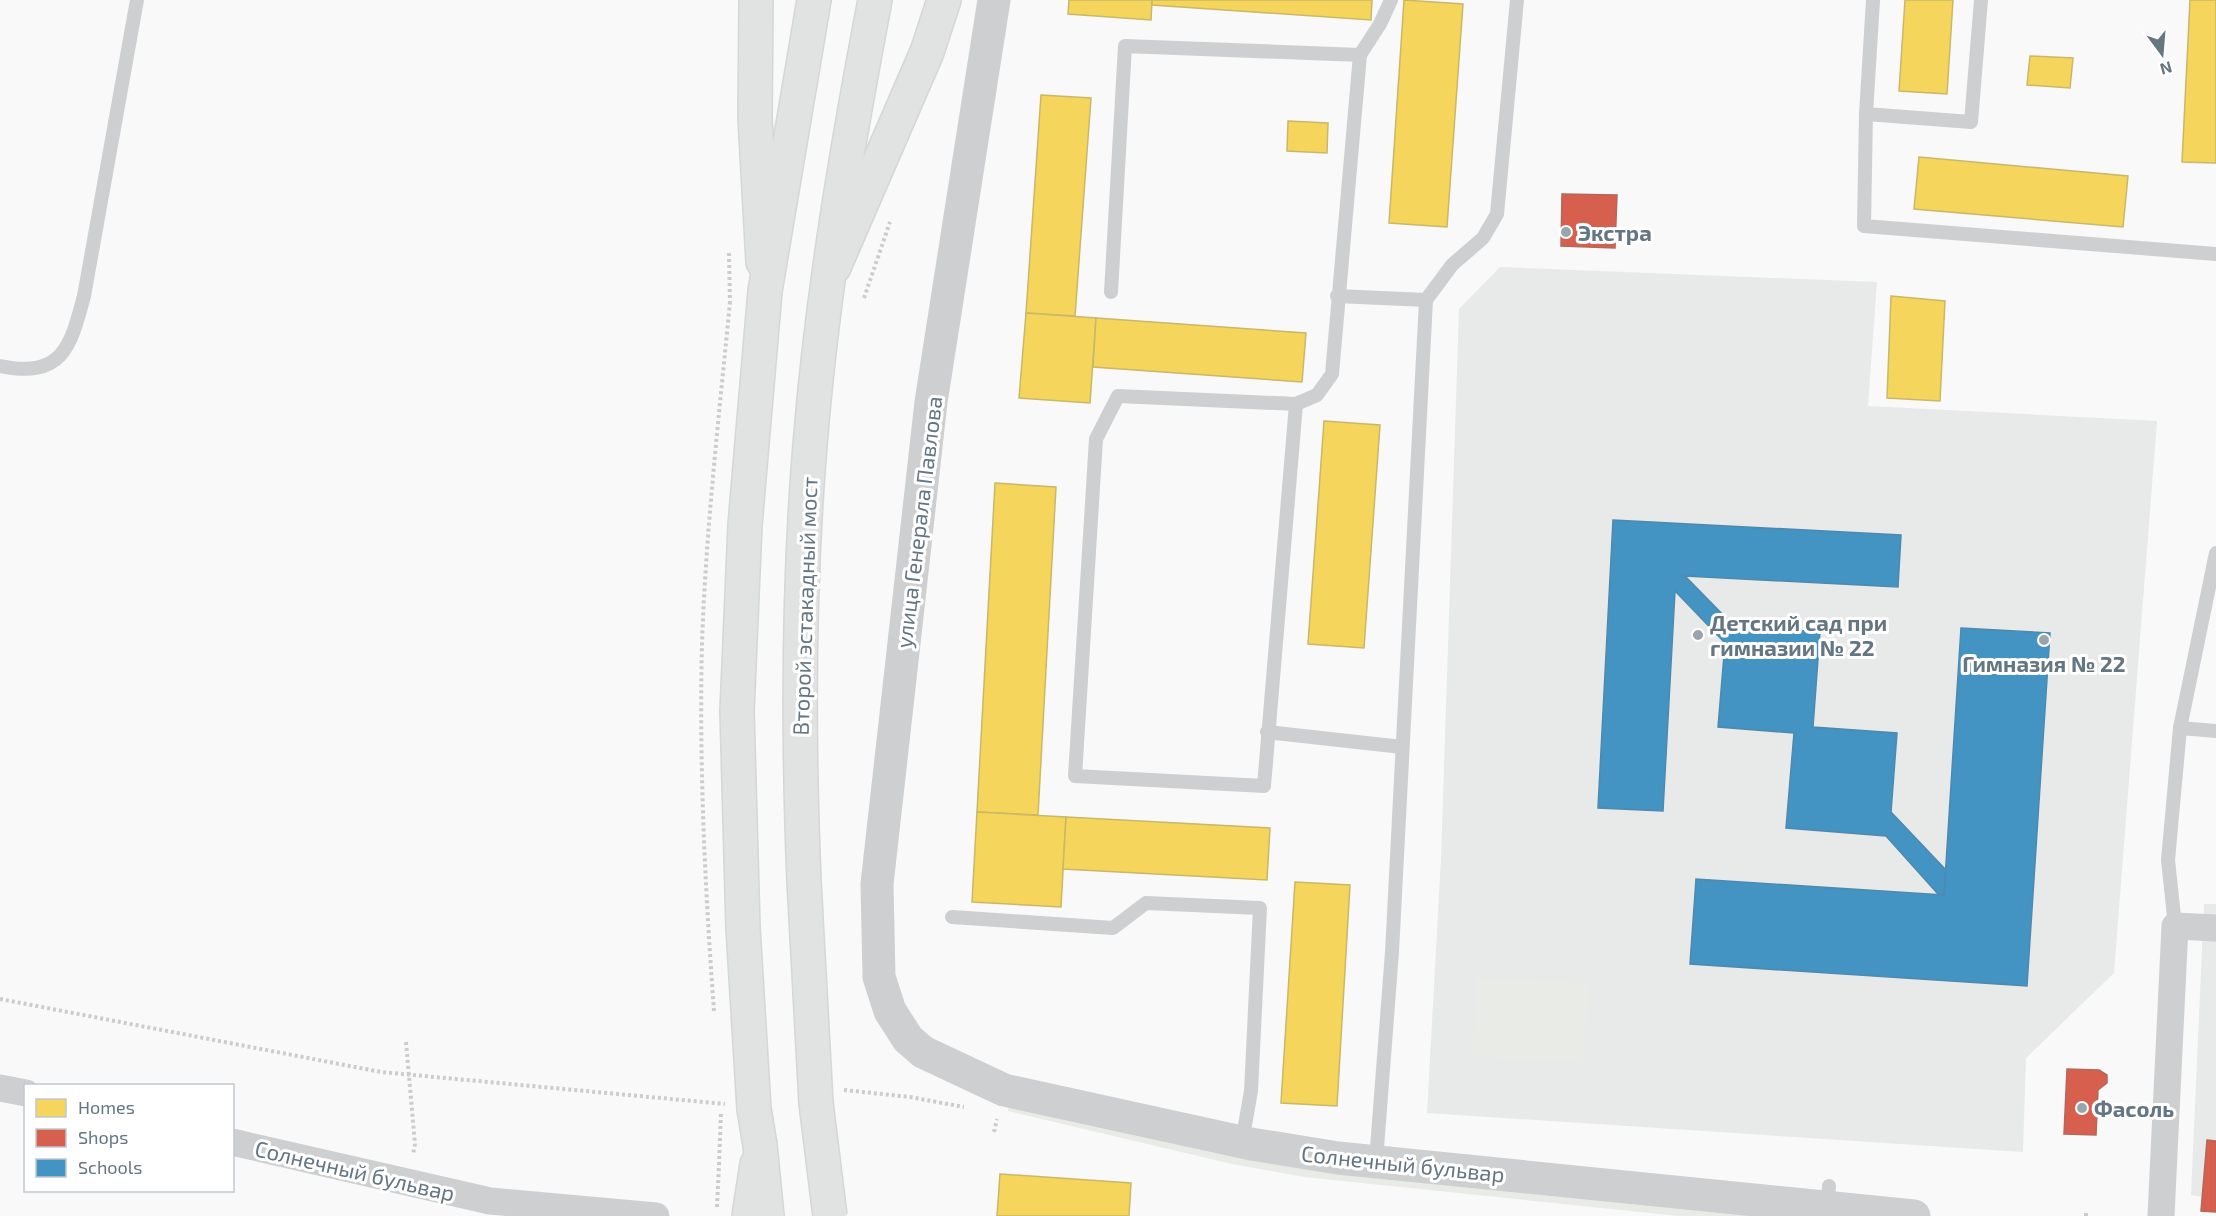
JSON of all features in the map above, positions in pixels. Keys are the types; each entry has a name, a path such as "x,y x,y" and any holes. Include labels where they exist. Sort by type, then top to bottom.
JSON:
{"main road":[{"path":"756,0 754,118 765,291"},
{"path":"766,1216 760,1145 754,1109 743,928 737,711 745,525 765,291 814,0"},
{"name":"Второй эстакадный мост","path":"830,1216 816,1103 807,973 799,700 810,447 828,283 851,124 875,0"},
{"path":"828,283 927,52 944,0"},
{"path":"748,1216 760,1145"}],"street":[{"name":"улица Генерала Павлова","path":"908,1039 890,1011 879,976 877,884 931,402 994,0"},
{"path":"2161,1216 2175,926 2216,928"},
{"name":"Солнечный бульвар","path":"908,1039 923,1052 1004,1090 1307,1154 1827,1203 1914,1216"},
{"path":"0,1088 24,1094"},
{"name":"Солнечный бульвар","path":"234,1142 490,1201 656,1216"}],"lane":[{"path":"0,366 36,370 55,362 73,336 84,296 137,0"},
{"path":"1296,404 1263,786 1075,776 1096,439 1118,396 1296,404 1317,395 1332,374 1337,296 1360,55 1380,24 1391,0"},
{"path":"1376,1161 1392,952 1426,300 1452,265 1483,238 1497,214 1517,0"},
{"path":"1874,0 1866,114 1864,226 2216,254"},
{"path":"1866,114 1971,122 1981,0"},
{"path":"1111,292 1125,46 1360,55"},
{"path":"1337,296 1426,300"},
{"path":"2175,926 2168,860 2180,729 2216,553"},
{"path":"2180,729 2216,731"},
{"path":"1267,732 1402,747"},
{"path":"952,917 1113,928 1146,903 1260,908 1251,1092 1242,1142"}],"path":[{"path":"0,999 370,1070 737,1104"},
{"path":"406,1042 407,1074 415,1144 406,1182"},
{"path":"837,1090 892,1094 962,1107"},
{"path":"716,1216 719,1165"}],"shaded area":[{"path":"1500,267 1877,282 1868,406 2157,421 2114,973 2026,1058 2023,1152 1427,1113 1441,859 1459,309"},
{"path":"2204,904 2216,904 2216,1199 2191,1195"},
{"path":"1476,978 1588,983 1584,1063 1472,1057"},
{"path":"1009,1103 1761,1216 1679,1216 1304,1177 1232,1164 1008,1111"}],"building: Homes":[{"path":"1069,0 1152,0 1151,20 1068,14"},
{"path":"1152,0 1372,0 1371,20 1152,5"},
{"path":"1404,0 1463,4 1447,227 1389,223"},
{"path":"1905,0 1953,0 1947,94 1899,91"},
{"path":"2190,0 2216,0 2216,163 2182,162"},
{"path":"2030,56 2073,58 2070,88 2027,85"},
{"path":"1041,95 1091,98 1075,316 1026,313"},
{"path":"1288,121 1328,123 1327,153 1287,151"},
{"path":"1919,157 2128,176 2123,227 1914,209"},
{"path":"1891,296 1945,301 1940,401 1887,398"},
{"path":"1026,313 1096,318 1090,403 1019,398"},
{"path":"1096,318 1306,333 1302,382 1093,367"},
{"path":"1324,421 1380,425 1364,648 1308,644"},
{"path":"995,483 1056,487 1038,815 977,812"},
{"path":"977,812 1066,817 1061,907 972,902"},
{"path":"1066,817 1270,828 1267,880 1063,869"},
{"path":"1295,882 1350,885 1337,1106 1281,1103"},
{"path":"1000,1174 1131,1183 1129,1216 997,1216"}],"building: Shops":[{"path":"1562,194 1617,195 1615,248 1561,246"},
{"path":"2067,1069 2099,1070 2107,1075 2107,1083 2098,1090 2096,1135 2064,1134"},
{"path":"2207,1140 2216,1141 2216,1212 2201,1211"}],"building: Schools":[{"path":"1613,520 1901,535 1898,587 1685,576 1734,626 1820,632 1813,727 1897,733 1891,812 1946,870 1944,895 1938,894 1886,836 1786,828 1794,733 1718,727 1725,643 1675,591 1663,811 1598,808"},
{"name":"Гимназия № 22","path":"1961,628 2050,633 2027,986 1690,964 1696,879 1944,895"}],"place":[{"name":"Экстра","path":"1566,232"},
{"name":"Детский сад при гимназии № 22","path":"1698,635"},
{"name":"Гимназия № 22","path":"2044,640"},
{"name":"Фасоль","path":"2082,1108"}]}
